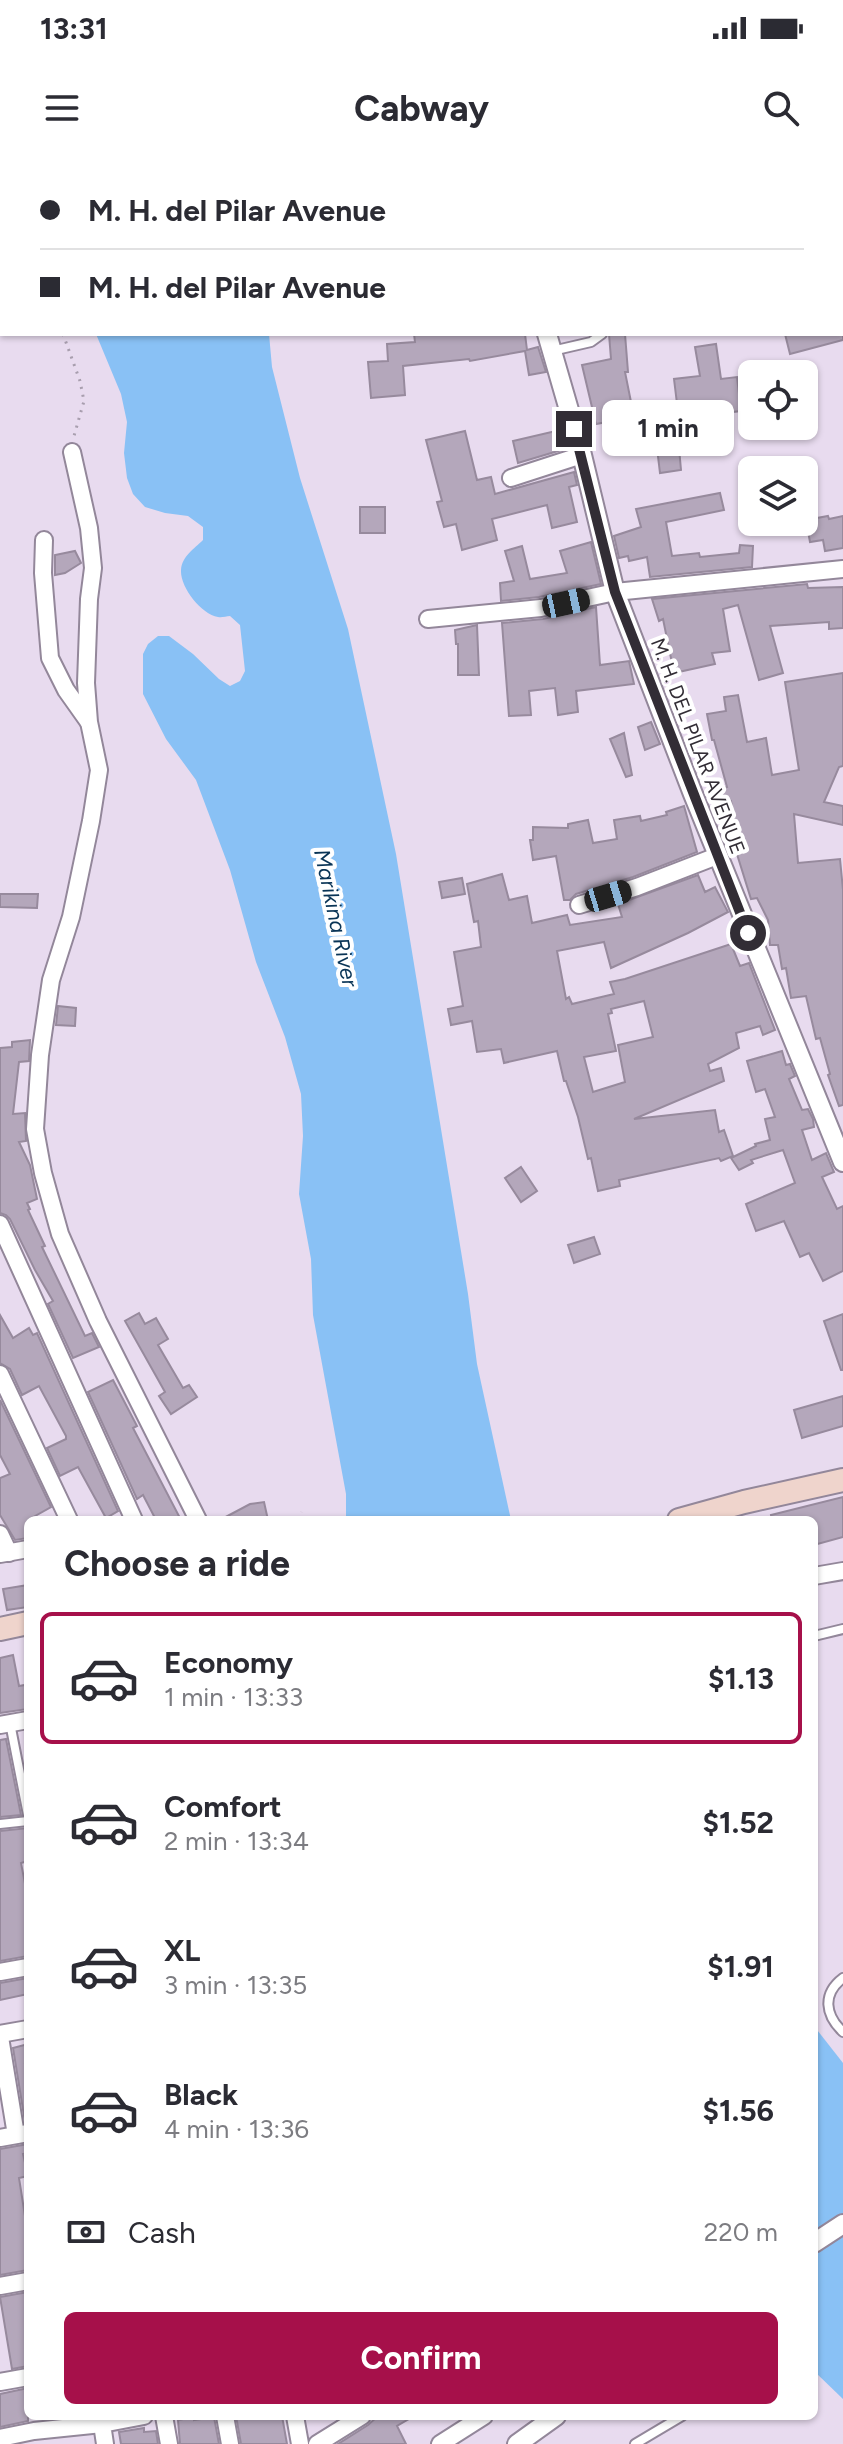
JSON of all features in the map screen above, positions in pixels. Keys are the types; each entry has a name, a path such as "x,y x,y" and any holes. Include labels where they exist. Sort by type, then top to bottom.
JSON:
{"main road":[{"path":"693,1516 843,1480"},
{"path":"0,1629 24,1624"}],"street":[{"name":"M. H. DEL PILAR AVENUE","path":"549,342 582,455 615,592 717,856 843,1162"},
{"path":"72,452 89,528 93,568 86,683 89,722 99,770 71,917 51,980 40,1055 35,1129 43,1173 60,1234 98,1321 196,1516"},
{"path":"511,478 582,455"},
{"path":"44,540 43,573 50,658 66,690 89,722"},
{"path":"428,619 541,608 615,592 843,569"},
{"path":"579,905 637,887 717,856"},
{"path":"0,1224 132,1516"},
{"path":"0,1374 67,1516"},
{"path":"0,1534 4,1554 24,1550"},
{"path":"818,1575 843,1571"},
{"path":"0,1972 24,1968"},
{"path":"15,2135 0,2036 24,2030"},
{"path":"818,2240 843,2224"},
{"path":"0,2286 24,2282"},
{"path":"0,2382 24,2378"},
{"path":"0,2438 35,2438 123,2420"},
{"path":"165,2420 169,2444"},
{"path":"226,2420 230,2444"},
{"path":"296,2420 300,2444"},
{"path":"317,2444 356,2420"},
{"path":"440,2444 478,2420"},
{"path":"517,2444 544,2420"},
{"path":"102,2424 105,2444"}],"lane":[{"path":"549,342 591,342 599,336"},
{"path":"818,1635 843,1629"},
{"path":"5,1724 24,1802"},
{"path":"0,1824 24,1819"},
{"path":"843,1978 834,1985 828,2001 832,2021 843,2032"},
{"path":"635,2444 675,2420"}],"path":[{"path":"64,336 84,401 72,452"},
{"path":"302,1512 302,1516"}],"water":[{"name":"Marikina River","path":"97,336 269,336 272,367 300,478 348,629 396,854 477,1364 510,1516 346,1516 346,1494 313,1315 311,1259 299,1194 303,1136 301,1094 285,1037 256,962 230,870 196,780 166,739 143,694 143,654 148,644 158,636 169,636 230,686 240,681 245,671 240,625 230,616 218,617 205,611 184,584 182,565 203,540 203,527 188,516 145,507 133,494 127,478 124,453 127,422 121,394"},
{"path":"818,2031 843,2063 843,2399 818,2375"}],"building":[{"path":"414,336 525,336 527,350 538,347 546,372 529,375 525,351 470,361 403,366 405,395 371,398 368,362 388,361 387,344 415,342"},
{"path":"609,336 625,336 628,372 625,372 636,427 679,420 674,379 700,376 695,347 716,344 721,379 737,377 738,411 696,416 700,446 679,448 681,470 660,473 657,448 625,453 621,438 609,440 607,422 596,424 582,365 611,359"},
{"path":"786,336 843,336 843,340 790,354"},
{"path":"562,428 568,448 518,463 513,441"},
{"path":"465,431 477,480 491,477 495,494 574,472 577,485 569,487 577,522 552,528 547,505 492,519 497,540 462,550 456,524 444,527 437,502 442,501 426,440"},
{"path":"720,493 724,510 666,522 672,556 739,553 740,545 753,546 752,567 650,577 647,557 629,561 628,556 619,558 614,536 641,527 636,509"},
{"path":"360,507 385,507 385,533 360,533"},
{"path":"843,516 843,548 825,551 823,540 810,542 809,536 818,536 818,518"},
{"path":"591,542 601,584 539,597 501,601 500,583 514,581 505,551 522,546 530,579 567,573 560,551"},
{"path":"75,551 81,563 55,575 55,555"},
{"path":"807,584 808,588 843,587 843,628 829,629 829,622 770,626 783,673 759,680 738,605 723,609 730,651 712,653 715,664 674,673 663,619 659,621 652,599"},
{"path":"596,607 600,665 629,661 634,684 576,691 578,712 558,715 555,688 529,691 531,715 509,716 502,623 543,619"},
{"path":"477,625 479,675 458,675 455,630"},
{"path":"843,673 843,766 839,767 824,802 843,806 843,825 794,814 798,863 840,859 843,890 843,1105 839,1106 820,1038 816,1039 806,996 791,998 778,945 770,945 768,920 757,898 751,899 731,835 737,833 731,801 717,805 713,790 727,787 707,714 726,711 724,697 738,695 747,742 766,738 772,775 799,770 785,682"},
{"path":"651,722 660,744 645,750 638,727"},
{"path":"624,733 632,775 626,777 610,739"},
{"path":"684,806 697,852 633,877 576,894 570,900 564,900 556,856 533,860 530,840 533,840 533,827 568,828 568,824 588,820 593,843 617,839 614,820 640,816 641,821 667,815 666,812"},
{"path":"502,874 509,900 527,896 532,923 567,915 570,925 622,917 618,904 698,875 705,892 715,887 728,912 611,968 604,942 557,951 566,999 569,997 572,1004 614,994 610,982 731,944 740,966 749,963 775,1030 763,1035 760,1026 736,1033 739,1048 708,1064 710,1071 721,1068 724,1081 634,1119 715,1110 719,1132 724,1130 733,1156 721,1161 719,1158 619,1180 620,1186 598,1191 591,1158 588,1159 557,1051 504,1063 501,1049 477,1052 472,1021 451,1025 448,1009 463,1006 454,952 481,947 478,921 474,922 467,884","holes":["644,1001 653,1037 618,1045 625,1082 593,1092 584,1057 616,1051 608,1014 612,1013 611,1009"]},
{"path":"462,878 465,894 442,898 439,882"},
{"path":"0,894 38,894 37,908 0,907"},
{"path":"58,1006 76,1008 75,1026 56,1025"},
{"path":"30,1040 29,1061 19,1062 13,1114 25,1113 26,1141 19,1142 30,1165 37,1199 27,1203 28,1210 45,1246 42,1247 85,1336 92,1333 99,1347 73,1358 48,1304 53,1301 10,1219 0,1213 0,1048 12,1047 12,1042"},
{"path":"782,1051 786,1065 790,1064 795,1076 789,1079 802,1110 808,1109 813,1119 814,1127 802,1130 812,1160 826,1153 834,1172 822,1177 837,1209 843,1206 843,1271 823,1281 809,1253 800,1257 784,1221 756,1231 746,1204 795,1183 783,1150 751,1160 753,1163 739,1170 731,1158 755,1144 770,1140 765,1119 775,1117 765,1089 756,1092 747,1061"},
{"path":"521,1167 537,1191 521,1202 505,1178"},
{"path":"594,1237 600,1254 574,1263 568,1245"},
{"path":"139,1313 145,1324 156,1318 168,1339 158,1345 183,1388 189,1385 197,1397 171,1414 159,1396 165,1392 125,1321"},
{"path":"843,1314 843,1370 841,1370 824,1321"},
{"path":"0,1315 13,1338 29,1328 33,1335 37,1333 118,1511 105,1516 78,1467 60,1476 47,1448 66,1439 66,1436 39,1386 22,1395 10,1369 0,1363"},
{"path":"113,1380 137,1426 133,1428 179,1516 154,1516 143,1495 137,1499 88,1392"},
{"path":"843,1396 843,1426 802,1438 794,1410"},
{"path":"0,1400 51,1507 35,1516 24,1516 24,1539 15,1540 0,1515 0,1478 10,1474 0,1455"},
{"path":"843,1497 843,1537 818,1544 818,1516 771,1515"},
{"path":"264,1502 267,1516 228,1516 250,1504"},
{"path":"24,1586 24,1608 7,1610 3,1589"},
{"path":"13,1655 19,1686 24,1685 24,1710 0,1713 0,1658"},
{"path":"6,1739 21,1815 0,1817 0,1740"},
{"path":"24,1828 24,1862 21,1863 24,1878 24,1957 0,1961 0,1831"},
{"path":"24,1979 24,1995 0,2000 0,1983"},
{"path":"24,2045 24,2116 13,2048"},
{"path":"24,2145 24,2177 19,2178 24,2210 24,2271 0,2275 0,2149"},
{"path":"24,2293 24,2367 12,2369 0,2297"},
{"path":"24,2389 24,2420 28,2421 0,2427 0,2394"},
{"path":"178,2420 215,2420 219,2444 180,2444"},
{"path":"237,2420 283,2420 287,2444 241,2444"},
{"path":"374,2420 407,2420 397,2426 406,2444 338,2444"},
{"path":"144,2428 144,2432 156,2431 158,2444 121,2444 119,2432"}],"route":[{"path":"574,429 615,592 748,933"}]}
